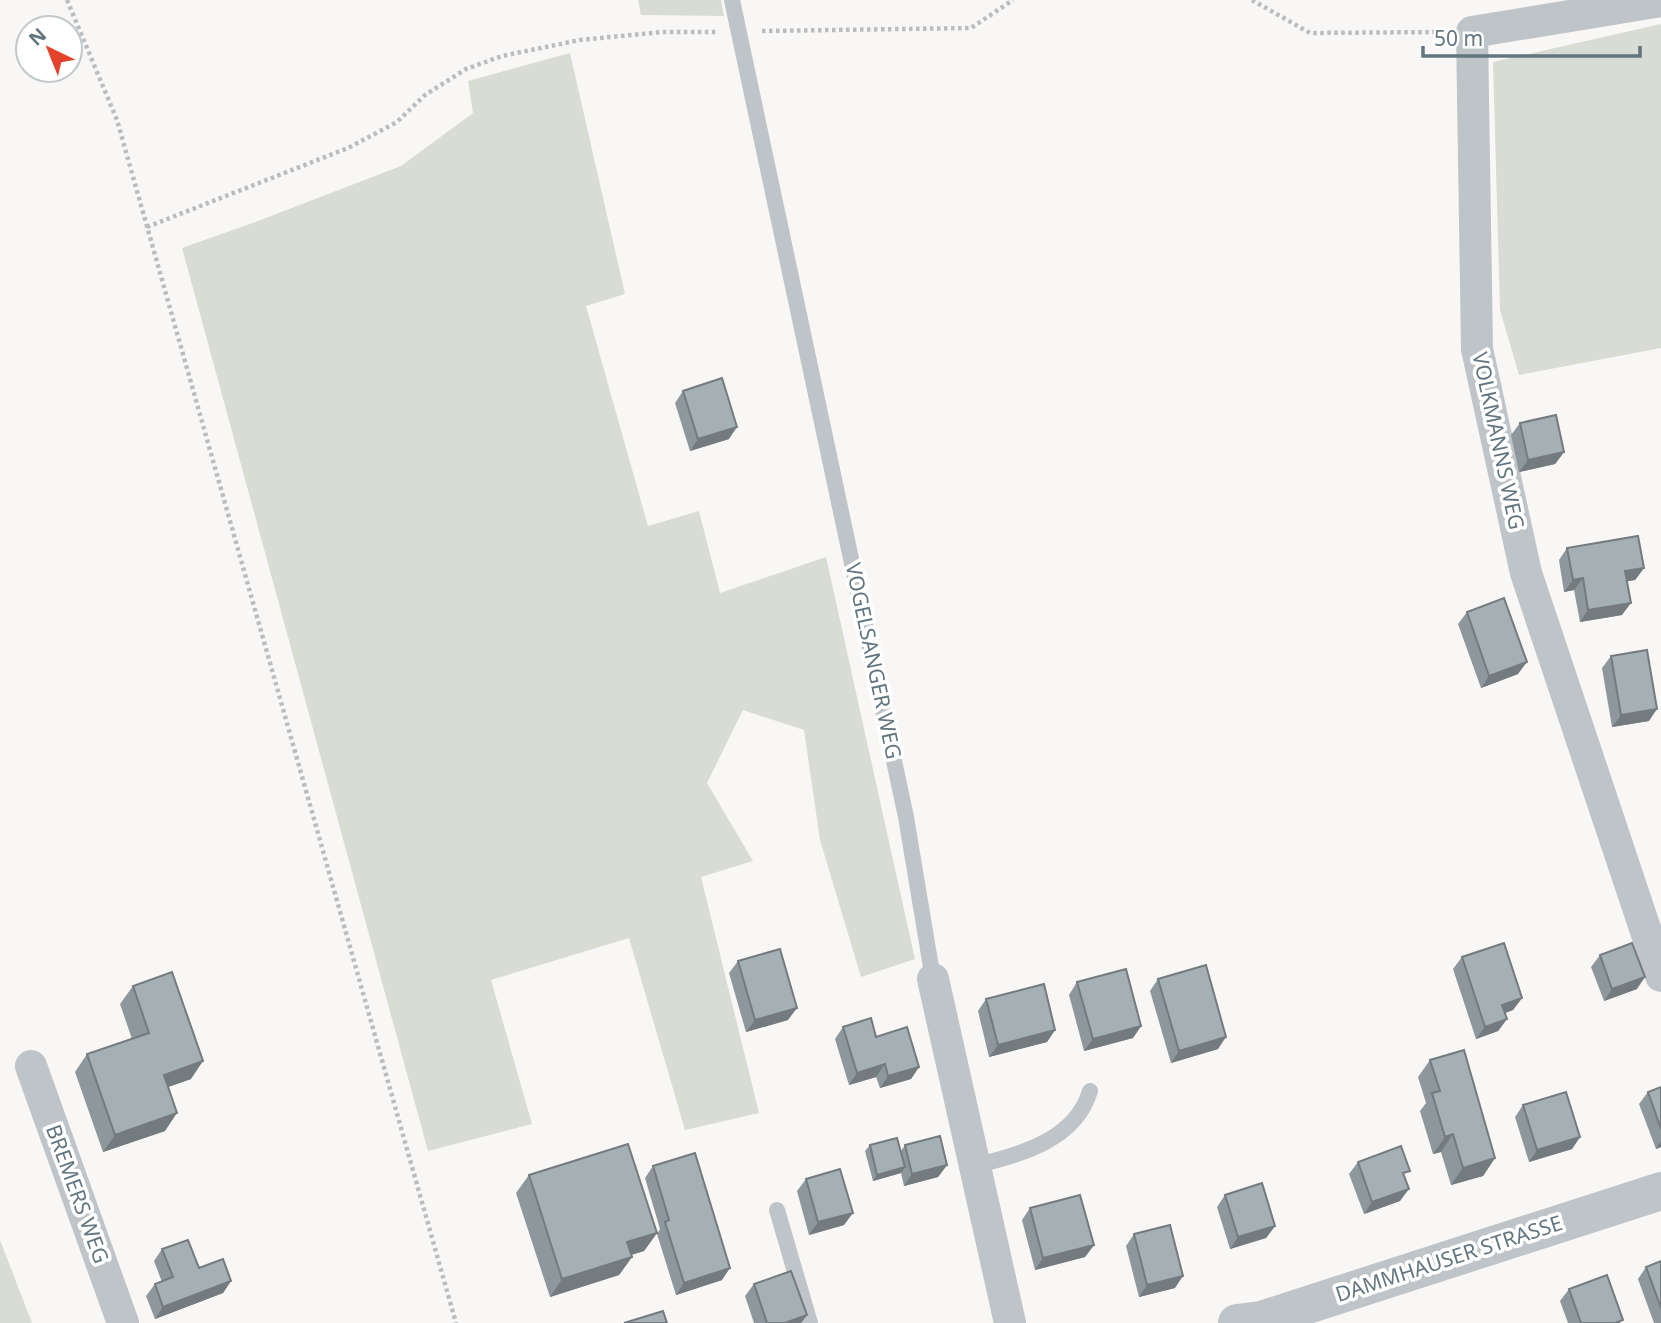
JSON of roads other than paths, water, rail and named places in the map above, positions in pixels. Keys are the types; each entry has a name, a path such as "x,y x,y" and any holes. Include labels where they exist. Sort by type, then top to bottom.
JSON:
{"street":[{"name":"VOLKMANNS WEG","path":"1661,1 1472,32 1477,349 1526,573 1661,976"},
{"name":"VOGELSANGER WEG","path":"933,979 1010,1323"},
{"name":"BREMERS WEG","path":"31,1066 123,1323"},
{"name":"DAMMHAUSER STRASSE","path":"1237,1323 1281,1314 1661,1191"}],"lane":[{"name":"VOGELSANGER WEG","path":"732,0 906,817 933,979"},
{"path":"975,1166 1008,1157 1054,1137 1074,1123 1085,1108 1090,1091"},
{"path":"777,1210 810,1323"}]}
